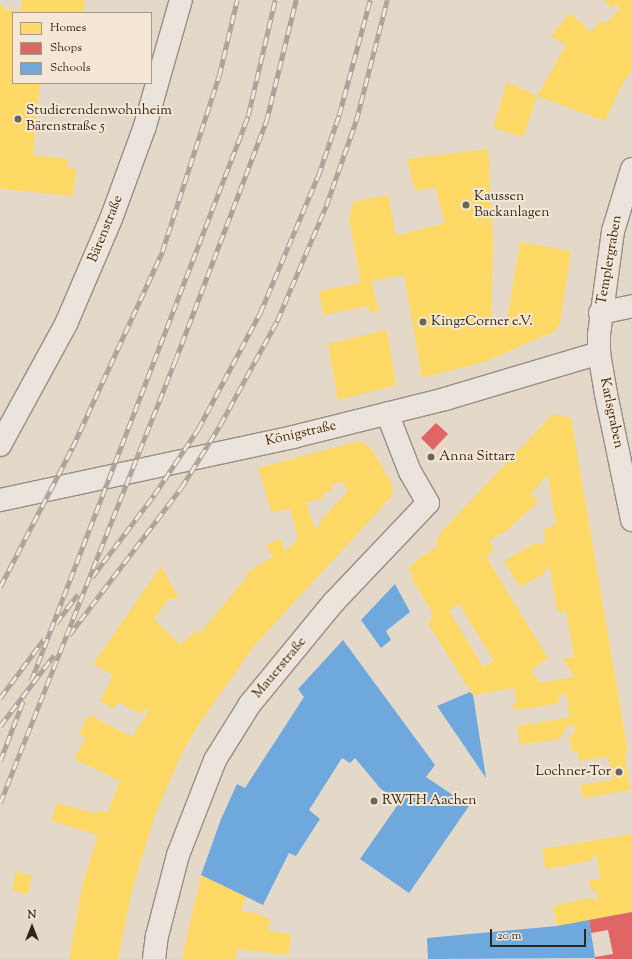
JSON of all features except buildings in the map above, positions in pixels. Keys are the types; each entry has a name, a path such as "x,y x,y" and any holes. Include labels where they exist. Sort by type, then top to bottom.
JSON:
{"street":[{"name":"Bärenstraße","path":"0,445 66,324 111,219 145,126 181,0"},
{"name":"Templergraben","path":"599,353 600,313 613,231 632,169"},
{"path":"600,313 632,306"},
{"name":"Königstraße","path":"0,500 292,437 445,399 599,353"},
{"name":"Karlsgraben","path":"599,353 632,520"},
{"name":"Mauerstraße","path":"154,959 157,936 178,855 215,760 250,704 328,609 428,503 410,472 387,413"}],"railway":[{"path":"0,587 72,448 162,252 219,76 237,0"},
{"path":"31,681 248,116 275,0"},
{"path":"0,803 175,361 266,122 296,0"},
{"path":"92,577 154,495 198,429 260,313 318,176 339,115 370,0"},
{"path":"69,635 181,488 220,425 277,321 326,206 356,121 387,0"},
{"path":"56,623 78,594"},
{"path":"0,698 44,639"},
{"path":"0,726 54,655"},
{"path":"0,761 23,701"}],"place":[{"name":"Studierendenwohnheim Bärenstraße 5","path":"18,119"},
{"name":"Kaussen Backanlagen","path":"466,205"},
{"name":"KingzCorner e.V.","path":"423,322"},
{"name":"Anna Sittarz","path":"431,457"},
{"name":"Lochner-Tor","path":"619,772"},
{"name":"RWTH Aachen","path":"374,801"}]}
